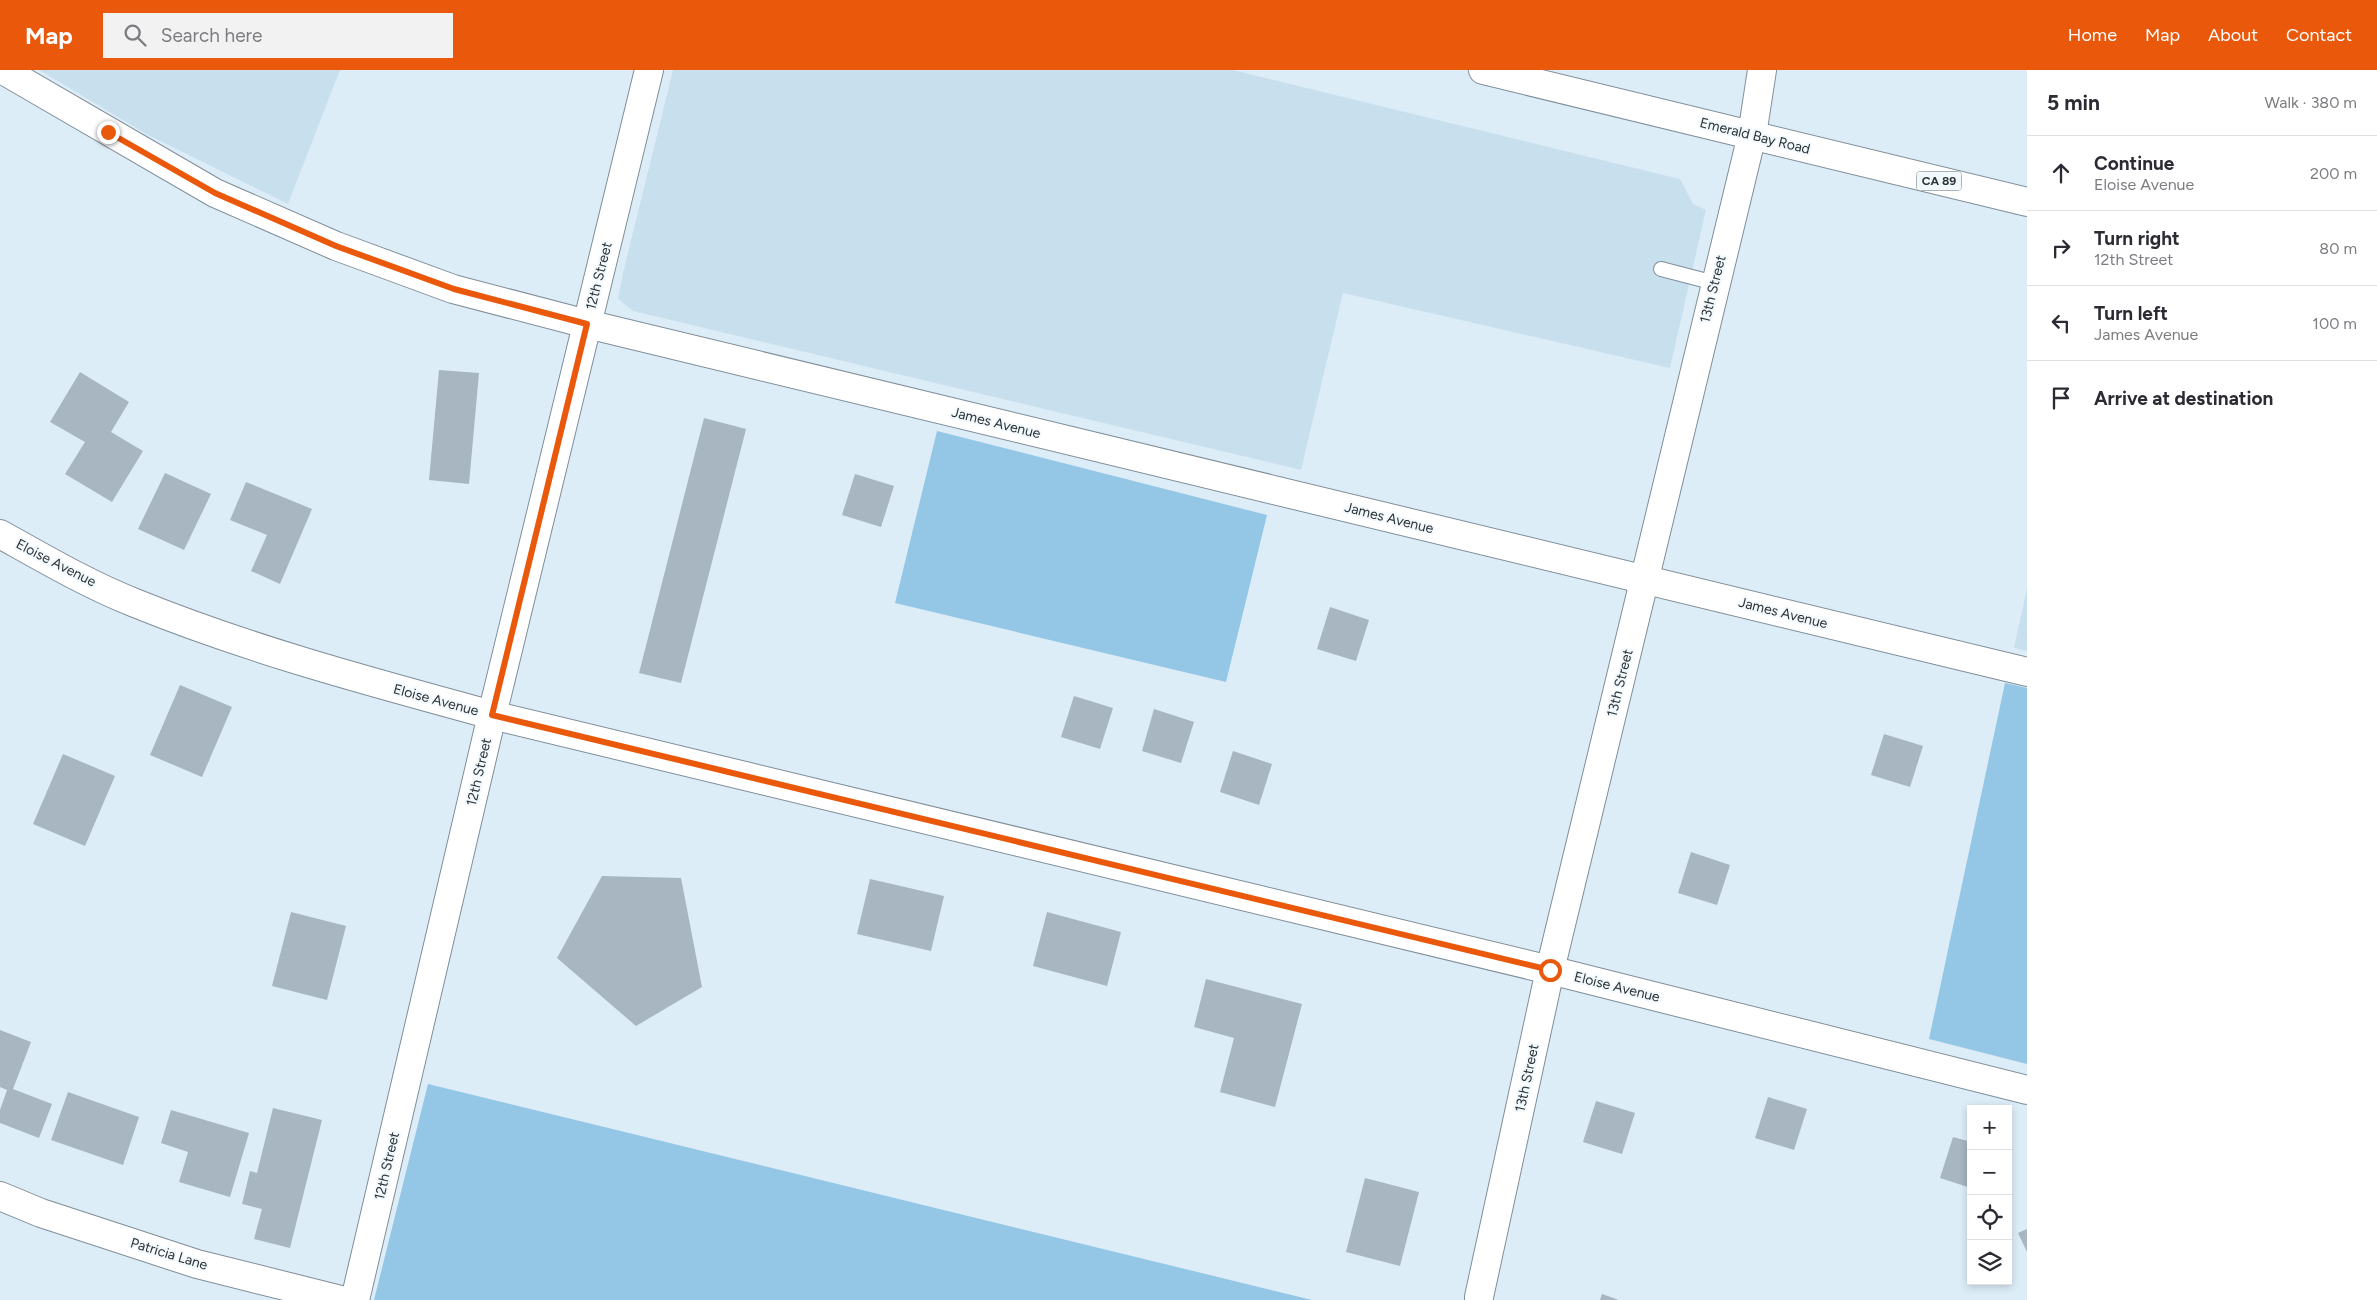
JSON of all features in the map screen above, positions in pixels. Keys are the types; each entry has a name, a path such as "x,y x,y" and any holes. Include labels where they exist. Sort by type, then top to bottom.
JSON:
{"street":[{"name":"James Avenue","path":"3,70 215,193 336,246 454,289 587,324 2027,672"},
{"name":"12th Street","path":"355,1300 492,715 649,70"},
{"name":"Emerald Bay Road","path":"1483,70 2027,202"},
{"name":"13th Street","path":"1479,1297 1550,970 1752,135 1762,70"},
{"name":"Eloise Avenue","path":"0,534 133,602 260,650 492,715 1550,970 2027,1090"},
{"name":"Patricia Lane","path":"0,1196 41,1213 196,1264 341,1300"}],"lane":[{"path":"1661,269 1715,283"}],"shaded area":[{"path":"39,70 340,70 288,204 148,135"},
{"path":"673,70 1233,70 1680,179 1693,204 1706,210 1670,368 1343,293 1301,470 633,311 618,299"},
{"path":"937,431 1267,515 1226,682 895,603"},
{"path":"2027,588 2027,651 2014,648"},
{"path":"2005,683 2027,688 2027,1064 1929,1039"},
{"path":"428,1084 1312,1300 374,1300"}],"building":[{"path":"439,370 479,373 469,484 429,480"},
{"path":"80,372 129,402 111,432 143,451 112,502 65,474 85,442 50,422"},
{"path":"704,418 746,429 681,683 639,673"},
{"path":"165,473 211,494 184,550 138,529"},
{"path":"855,474 894,486 881,527 842,515"},
{"path":"246,482 312,509 280,584 251,571 267,535 230,520"},
{"path":"1330,607 1369,620 1356,661 1317,649"},
{"path":"180,685 232,707 202,777 150,755"},
{"path":"1074,696 1113,708 1100,749 1061,737"},
{"path":"1154,709 1194,722 1181,763 1142,751"},
{"path":"1884,734 1923,746 1910,787 1871,775"},
{"path":"1233,751 1272,764 1259,805 1220,792"},
{"path":"63,754 115,776 85,846 33,824"},
{"path":"1691,852 1730,865 1717,905 1678,893"},
{"path":"602,876 681,878 702,987 636,1026 557,958"},
{"path":"870,879 944,896 931,951 857,934"},
{"path":"291,912 346,926 327,1000 272,986"},
{"path":"1047,912 1121,932 1107,986 1033,966"},
{"path":"1206,979 1302,1004 1275,1107 1220,1092 1234,1038 1194,1027"},
{"path":"0,1030 31,1042 13,1089 52,1104 39,1138 0,1123 0,1110 7,1090 0,1087"},
{"path":"68,1092 139,1117 123,1165 51,1140"},
{"path":"1768,1097 1807,1109 1794,1150 1755,1138"},
{"path":"1596,1101 1635,1113 1622,1154 1583,1142"},
{"path":"273,1108 322,1120 290,1248 254,1239 262,1209 242,1204 250,1171 257,1173"},
{"path":"171,1110 249,1133 230,1197 179,1182 188,1152 161,1143"},
{"path":"1953,1137 1967,1141 1967,1187 1940,1178"},
{"path":"1365,1178 1419,1192 1400,1266 1346,1252"},
{"path":"2027,1229 2027,1252 2018,1233"},
{"path":"1602,1294 1619,1300 1600,1300"}],"route":[{"path":"108,132 215,193 336,246 454,289 587,324 492,715 1550,970"}]}
